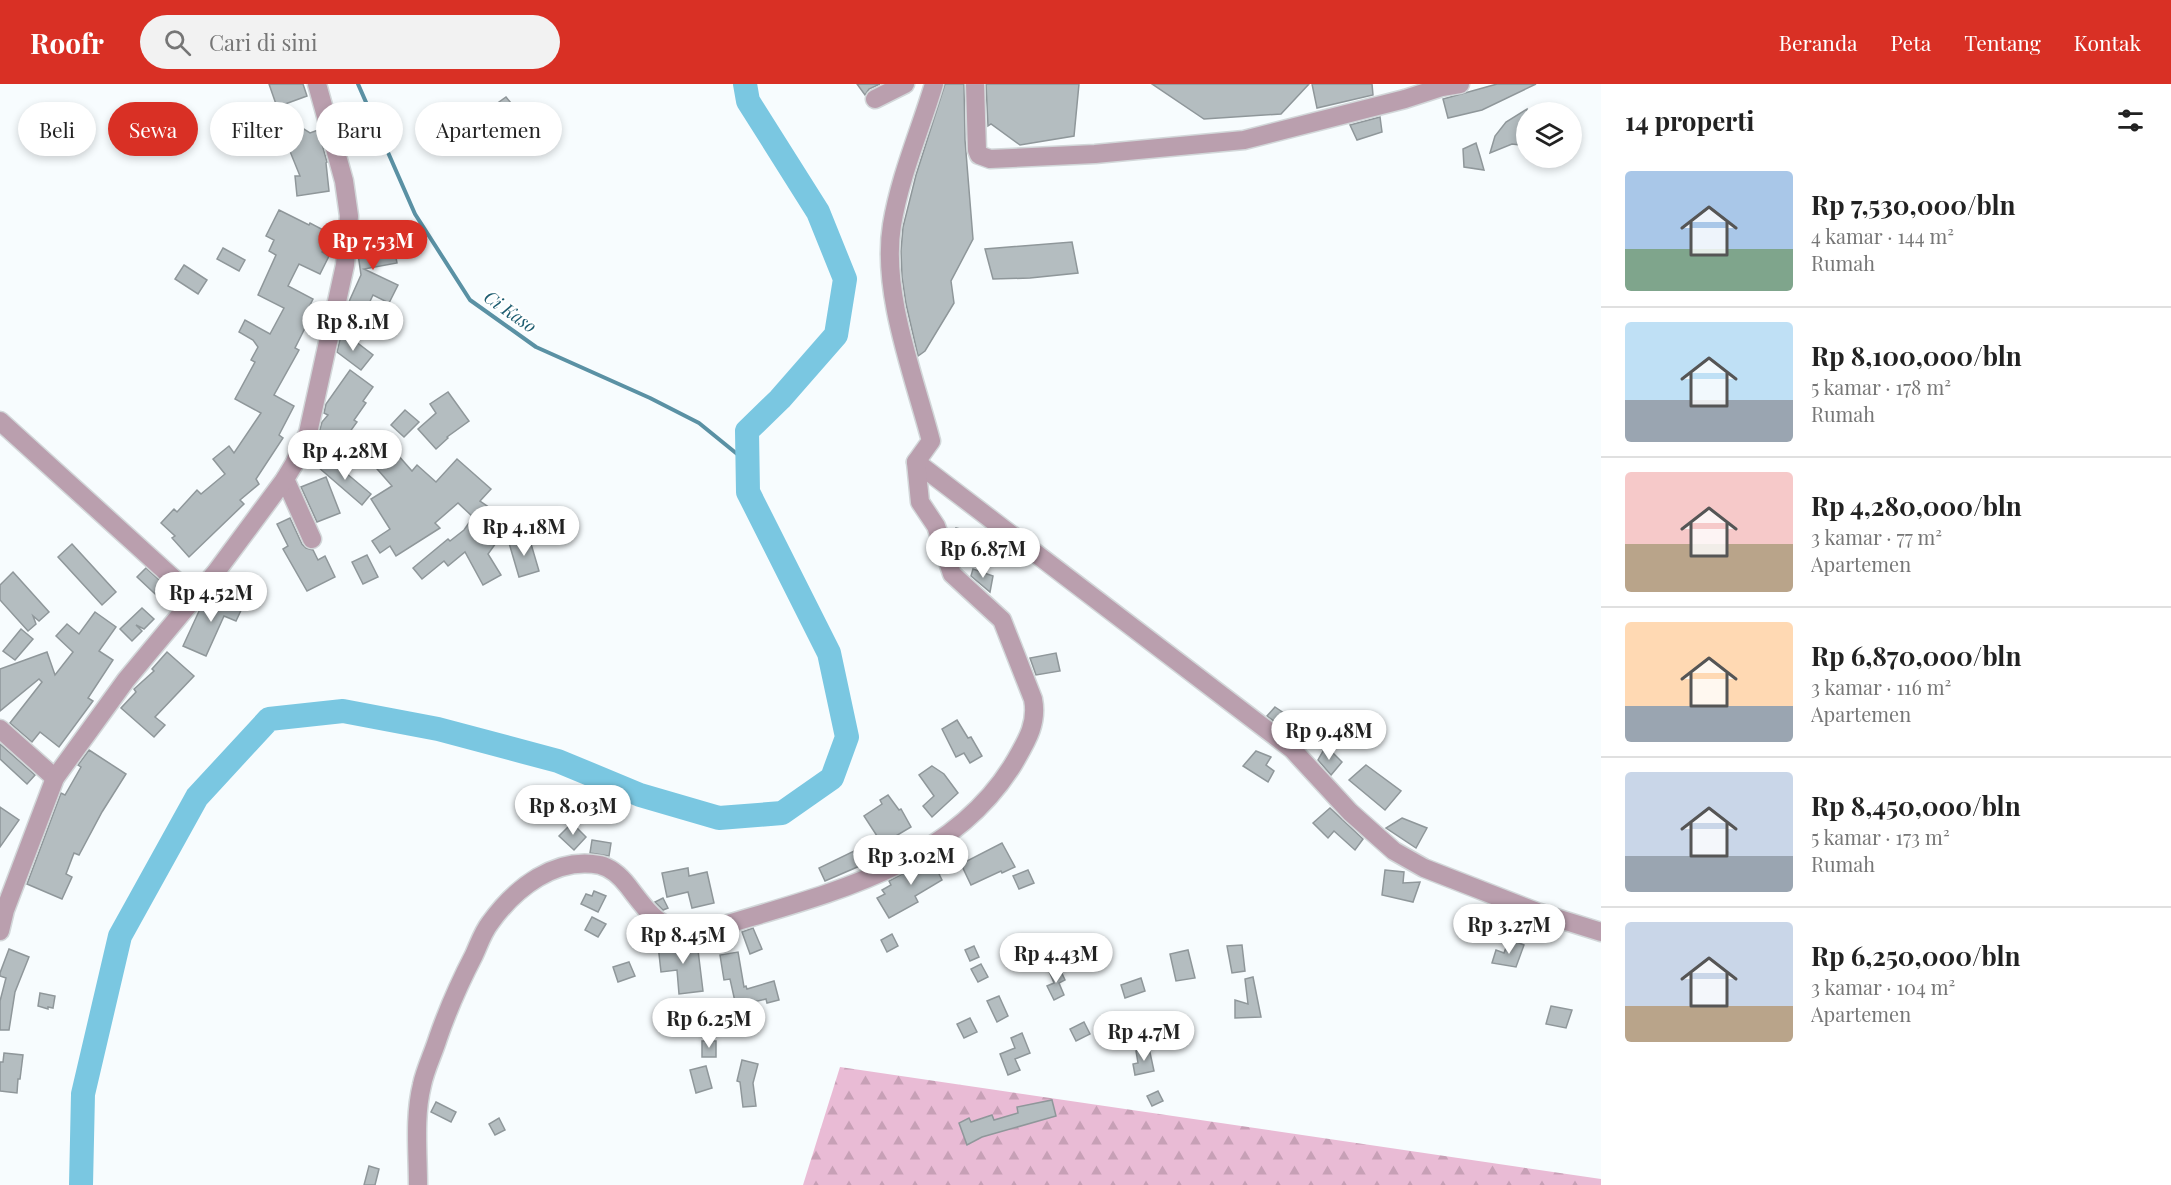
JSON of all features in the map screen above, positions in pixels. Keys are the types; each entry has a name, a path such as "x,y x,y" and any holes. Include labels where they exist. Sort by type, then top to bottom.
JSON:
{"street":[{"path":"0,931 5,910 55,778 126,680 195,598 285,479 308,433 345,265 350,216 344,181 317,84"},
{"path":"875,99 905,84"},
{"path":"418,1185 418,1125 422,1086 452,999 489,924 505,905 542,874 583,862 603,866 621,877 652,917 666,926 695,931 718,927 860,882 904,862 956,829 987,799 1008,772 1031,731 1035,711 1033,699 1002,620 952,574 936,526 920,502 916,462 931,441 904,342 890,277 892,226 908,160 934,84"},
{"path":"975,84 977,150 979,155 990,159 1095,154 1244,140 1460,84"},
{"path":"0,421 195,598"},
{"path":"916,462 1292,749 1350,812 1394,851 1424,868 1527,908 1601,932"},
{"path":"285,479 312,539"},
{"path":"0,729 55,778"}],"green space":[{"path":"840,1067 1601,1179 1601,1185 803,1185"}],"building":[{"path":"269,84 303,84 307,96 291,102 275,102"},
{"path":"857,84 880,84 869,89 865,95"},
{"path":"945,84 964,84 965,140 973,239 951,281 954,303 925,351 918,356 902,277 903,227 916,175"},
{"path":"986,84 1079,84 1074,136 1020,145 991,124 988,126"},
{"path":"1152,84 1309,84 1281,114 1204,119"},
{"path":"1312,84 1372,84 1373,95 1317,108"},
{"path":"1497,84 1536,84 1482,110 1448,118 1443,99"},
{"path":"506,97 510,102 499,102"},
{"path":"1516,116 1516,145 1490,153 1495,136 1506,122"},
{"path":"1380,117 1382,132 1357,140 1350,125"},
{"path":"304,129 310,133 316,131 316,156 325,156 329,191 297,196 295,176 300,176 292,156 304,156"},
{"path":"1476,143 1484,170 1464,167 1463,149"},
{"path":"279,210 331,234 322,252 329,256 320,274 299,264 288,286 313,299 303,319 308,322 295,348 299,350 274,395 294,406 279,435 283,438 256,479 259,484 240,500 244,504 189,557 172,538 175,536 161,523 174,509 177,512 197,490 201,494 225,474 213,459 229,446 234,453 261,413 235,399 255,362 251,360 258,347 253,340 239,332 245,320 270,334 284,308 258,295 276,255 269,251 274,240 266,236"},
{"path":"388,232 390,248 394,247 397,263 364,269 398,285 389,303 373,295 365,312 348,304 361,275 358,254 359,236"},
{"path":"1072,242 1078,273 1030,278 993,279 985,249"},
{"path":"223,248 245,260 239,271 217,259"},
{"path":"184,265 207,280 198,294 175,279"},
{"path":"342,331 373,355 361,370 337,352"},
{"path":"350,370 373,387 363,401 366,403 354,420 357,422 341,444 345,447 338,457 317,440 322,422 328,415 324,413 326,404"},
{"path":"448,392 469,421 447,437 436,449 418,429 436,413 430,404"},
{"path":"405,410 419,422 404,437 391,425"},
{"path":"390,446 412,471 417,465 436,482 457,459 491,489 480,501 509,521 509,525 488,554 501,575 483,585 465,552 448,566 444,561 422,579 413,568 448,539 450,541 464,530 473,517 458,503 435,523 440,528 396,556 390,546 380,553 372,541 390,529 371,499 392,486 371,462"},
{"path":"327,457 371,494 362,505 318,467"},
{"path":"326,477 340,513 317,522 301,487"},
{"path":"290,518 302,544 313,550 318,560 325,556 335,577 307,591 283,549 288,546 277,524"},
{"path":"956,528 978,533 975,553 956,550 953,540"},
{"path":"529,537 539,571 519,577 509,543"},
{"path":"72,544 116,592 102,605 58,557"},
{"path":"367,555 378,577 363,584 352,562"},
{"path":"146,568 178,597 169,607 137,577"},
{"path":"973,569 993,576 990,592 971,576"},
{"path":"13,572 49,612 39,621 33,616 36,624 28,631 0,600 0,585"},
{"path":"219,593 244,604 236,621 224,616 206,656 183,646 202,606 211,610"},
{"path":"142,608 154,619 144,629 136,625 142,631 132,641 120,629"},
{"path":"95,612 116,627 99,651 113,660 88,698 93,701 59,747 40,732 32,742 10,723 42,682 39,679 0,711 0,669 47,652 55,675 73,652 56,636 67,624 79,634"},
{"path":"21,629 33,639 15,660 3,651"},
{"path":"167,652 194,676 155,717 165,725 154,737 121,708 136,692 134,689 154,671 152,669"},
{"path":"1056,653 1060,671 1036,675 1030,658"},
{"path":"1275,707 1305,724 1294,736 1267,716"},
{"path":"957,720 968,738 971,737 982,756 970,763 964,753 956,757 942,729"},
{"path":"0,744 35,775 27,784 0,759"},
{"path":"1326,746 1342,762 1331,775 1318,760"},
{"path":"89,750 126,774 79,855 74,853 66,874 72,877 62,899 27,884 61,793 65,795 81,767 78,765"},
{"path":"1256,751 1271,757 1266,765 1274,771 1268,782 1243,766"},
{"path":"1366,765 1401,791 1385,810 1349,780"},
{"path":"932,766 944,774 958,793 932,817 923,806 934,796 919,775"},
{"path":"888,795 899,810 901,809 911,827 894,837 902,849 878,861 876,859 825,881 819,868 879,839 864,816 882,804 880,800"},
{"path":"0,807 19,820 0,847"},
{"path":"1330,808 1363,839 1355,850 1334,831 1328,838 1313,823"},
{"path":"1402,818 1427,828 1416,848 1386,828"},
{"path":"572,823 586,837 574,850 559,836"},
{"path":"592,840 611,843 609,856 590,853"},
{"path":"1002,843 1015,867 971,885 961,864"},
{"path":"937,855 946,871 939,874 942,880 915,896 918,902 889,918 877,898 885,894 882,890 891,885 889,881"},
{"path":"688,868 689,876 707,872 714,903 692,908 688,892 667,897 662,873"},
{"path":"1028,870 1034,883 1019,889 1013,876"},
{"path":"1385,870 1404,872 1403,883 1420,882 1413,902 1382,895"},
{"path":"594,891 606,896 598,912 581,904 586,894 592,896"},
{"path":"663,898 668,908 663,910 655,902"},
{"path":"592,917 606,924 598,937 585,930"},
{"path":"753,928 762,949 750,954 742,932"},
{"path":"892,934 898,946 887,952 881,940"},
{"path":"1509,939 1524,945 1516,967 1492,963 1496,950 1504,953"},
{"path":"697,942 703,991 679,994 677,970 661,972 658,945"},
{"path":"1242,945 1245,971 1232,973 1227,946"},
{"path":"974,946 979,957 970,961 965,950"},
{"path":"9,949 29,957 15,992 9,1030 0,1030 0,1001 6,978 0,976 0,973"},
{"path":"1188,950 1195,978 1176,981 1170,954"},
{"path":"738,952 744,987 746,986 747,989 774,981 779,1000 767,1003 766,999 736,1006 730,979 724,980 720,955"},
{"path":"629,962 635,976 618,982 613,967"},
{"path":"981,964 988,977 978,982 971,969"},
{"path":"1059,967 1065,980 1059,983 1064,995 1054,1000 1047,986 1054,983 1049,971"},
{"path":"1253,977 1261,1017 1235,1018 1235,1000 1248,1004 1245,979"},
{"path":"1141,978 1145,991 1125,998 1121,985"},
{"path":"40,993 55,996 53,1008 38,1006"},
{"path":"999,996 1008,1016 997,1022 987,1001"},
{"path":"1551,1006 1572,1010 1566,1028 1546,1024"},
{"path":"970,1018 977,1032 964,1038 957,1024"},
{"path":"707,1019 708,1033 691,1035 690,1021"},
{"path":"1084,1022 1090,1034 1076,1041 1070,1029"},
{"path":"1022,1033 1030,1053 1015,1059 1020,1070 1008,1075 1000,1054 1015,1048 1011,1038"},
{"path":"702,1041 716,1041 716,1057 702,1057"},
{"path":"1149,1048 1154,1071 1135,1075 1133,1064 1138,1063 1136,1051"},
{"path":"4,1053 23,1055 17,1093 0,1091 0,1062 3,1062"},
{"path":"742,1060 758,1064 753,1083 756,1106 743,1107 740,1082 737,1081"},
{"path":"706,1066 712,1088 696,1093 690,1070"},
{"path":"1158,1091 1163,1101 1152,1106 1147,1096"},
{"path":"1052,1100 1056,1116 982,1137 967,1145 959,1123 969,1118 971,1122 992,1115 994,1120 1018,1113 1017,1107"},
{"path":"436,1102 456,1112 451,1122 431,1112"},
{"path":"499,1118 505,1130 495,1135 489,1124"},
{"path":"369,1166 379,1169 375,1185 364,1185"}],"waterway":[{"name":"Ci Kaso","path":"358,84 415,214 470,300 536,347 650,398 699,423 747,462"},
{"path":"81,1185 83,1094 120,936 197,797 269,719 343,711 438,729 558,761 640,795 719,818 782,813 832,778 847,737 829,653 748,492 747,431 780,399 836,335 845,279 818,212 748,101 745,84"}]}
